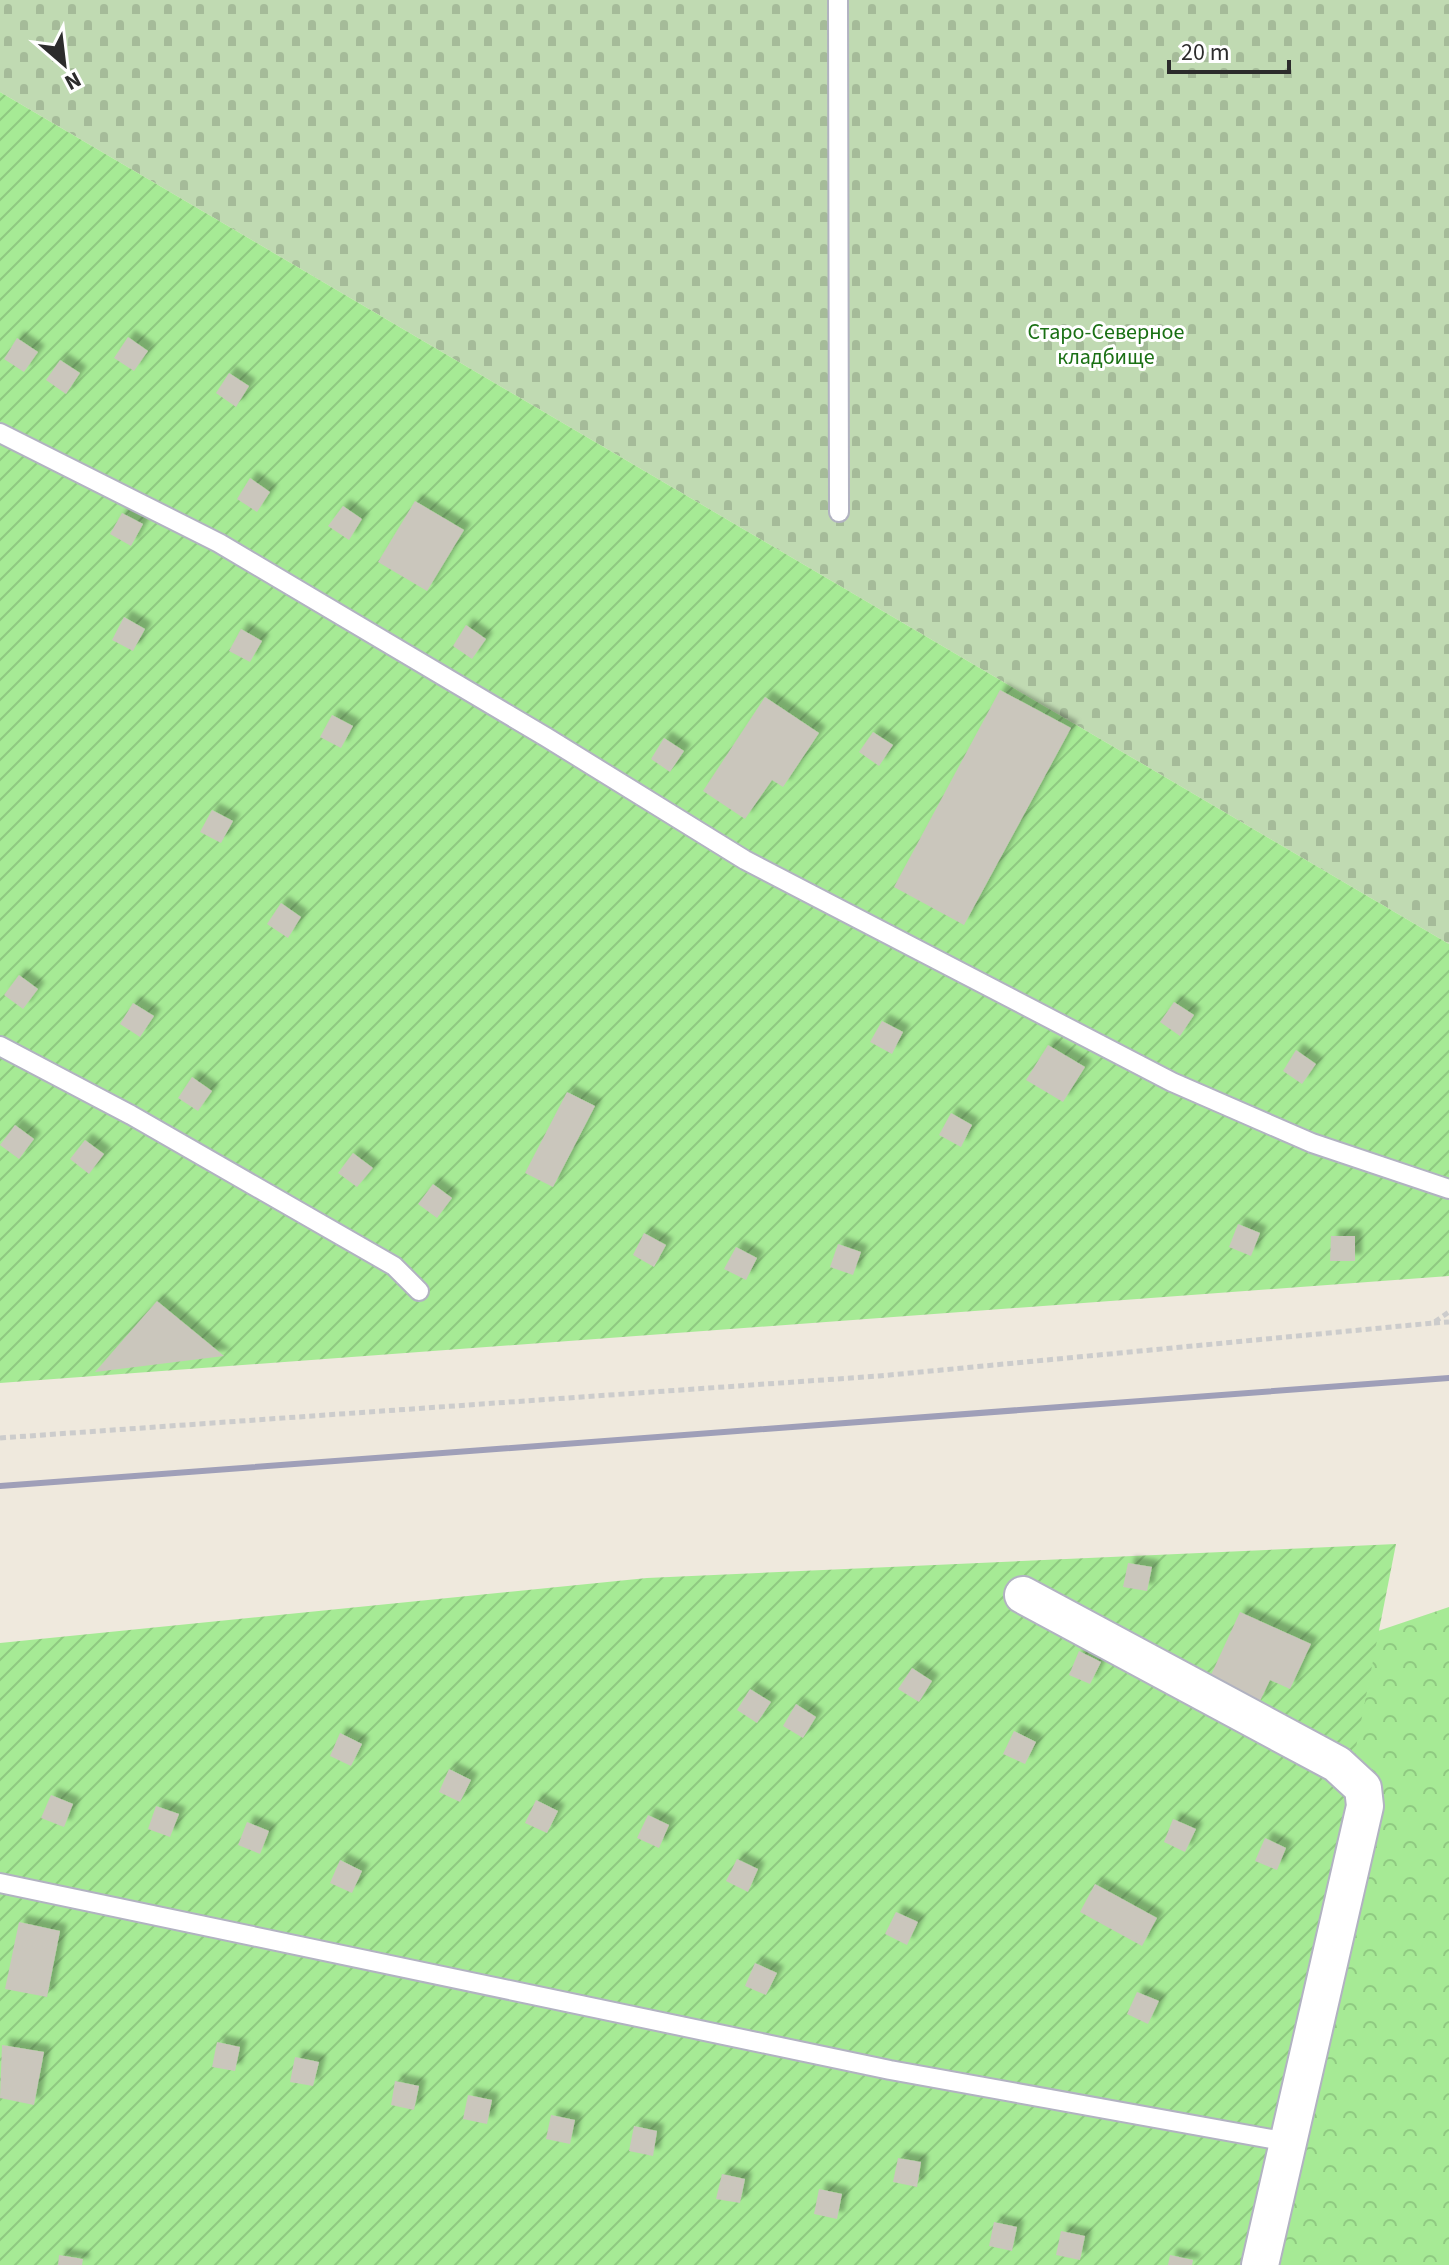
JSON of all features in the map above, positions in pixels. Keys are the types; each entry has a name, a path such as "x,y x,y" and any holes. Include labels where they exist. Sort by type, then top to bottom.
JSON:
{"street":[{"path":"1023,1595 1337,1764 1363,1788 1365,1806 1260,2265"}],"lane":[{"path":"838,0 839,512"},
{"path":"0,433 219,543 546,737 745,860 842,911 1172,1082 1312,1143 1449,1189"},
{"path":"0,1046 145,1123 394,1266 419,1291"},
{"path":"0,1883 890,2070 1288,2142"}],"path":[{"path":"1433,1323 1449,1312"},
{"path":"0,1438 879,1376 1449,1322"}],"green space":[{"name":"Старо-Северное кладбище","path":"0,0 1449,0 1449,944 0,92"},
{"path":"0,92 1449,944 1449,1276 0,1383"},
{"path":"1396,1544 1254,2265 0,2265 0,1643 647,1578"},
{"path":"1449,1607 1449,2265 1254,2265 1378,1631"}],"building":[{"path":"128,337 148,351 134,371 114,358"},
{"path":"17,338 38,352 24,372 4,359"},
{"path":"60,360 80,373 66,394 46,380"},
{"path":"229,373 249,386 236,407 216,393"},
{"path":"250,478 270,492 257,512 237,499"},
{"path":"415,501 464,530 427,591 378,562"},
{"path":"343,506 362,519 349,540 328,526"},
{"path":"122,513 143,524 131,546 110,534"},
{"path":"124,617 145,629 133,651 112,640"},
{"path":"466,625 486,639 472,659 453,646"},
{"path":"241,629 262,641 250,662 229,651"},
{"path":"1000,690 1071,728 964,925 894,887"},
{"path":"765,697 819,733 783,787 772,780 745,819 703,791"},
{"path":"332,715 353,726 341,748 320,737"},
{"path":"873,732 893,745 879,766 859,752"},
{"path":"664,738 684,751 670,772 651,759"},
{"path":"212,810 233,821 221,843 200,832"},
{"path":"281,903 301,917 288,938 267,924"},
{"path":"19,975 38,989 23,1009 4,995"},
{"path":"1174,1002 1194,1015 1180,1036 1160,1022"},
{"path":"133,1003 154,1016 140,1037 120,1024"},
{"path":"882,1021 903,1032 892,1054 870,1042"},
{"path":"1048,1045 1085,1067 1063,1102 1026,1080"},
{"path":"1296,1050 1316,1064 1302,1084 1283,1071"},
{"path":"192,1077 212,1091 198,1111 178,1098"},
{"path":"567,1092 595,1106 553,1187 525,1173"},
{"path":"951,1113 972,1125 961,1147 939,1135"},
{"path":"15,1125 34,1139 19,1159 0,1145"},
{"path":"85,1140 104,1154 89,1174 70,1159"},
{"path":"353,1153 373,1168 357,1187 338,1173"},
{"path":"433,1184 452,1198 437,1218 418,1204"},
{"path":"1238,1224 1260,1233 1251,1256 1229,1247"},
{"path":"644,1233 666,1245 654,1267 633,1255"},
{"path":"1331,1236 1355,1236 1355,1261 1330,1261"},
{"path":"838,1244 861,1252 853,1275 830,1267"},
{"path":"736,1247 757,1258 746,1280 724,1269"},
{"path":"157,1301 224,1356 95,1372"},
{"path":"1128,1563 1152,1567 1147,1591 1123,1587"},
{"path":"1240,1612 1311,1644 1290,1689 1270,1680 1260,1701 1210,1677"},
{"path":"1079,1651 1101,1662 1090,1684 1069,1675"},
{"path":"912,1668 932,1681 919,1702 898,1689"},
{"path":"750,1689 771,1702 757,1723 737,1710"},
{"path":"796,1704 816,1717 803,1738 783,1726"},
{"path":"1014,1731 1036,1742 1025,1764 1003,1754"},
{"path":"340,1733 362,1744 351,1766 330,1756"},
{"path":"449,1769 471,1780 460,1802 439,1792"},
{"path":"51,1795 73,1804 64,1827 41,1818"},
{"path":"536,1800 558,1811 547,1833 525,1823"},
{"path":"156,1806 179,1814 170,1837 148,1829"},
{"path":"648,1815 669,1825 659,1848 637,1838"},
{"path":"1173,1819 1196,1829 1185,1852 1164,1842"},
{"path":"247,1822 269,1831 260,1854 238,1845"},
{"path":"1265,1838 1286,1848 1277,1870 1255,1861"},
{"path":"737,1859 758,1869 748,1892 726,1881"},
{"path":"340,1860 362,1871 352,1893 330,1883"},
{"path":"1095,1884 1157,1918 1142,1946 1080,1912"},
{"path":"896,1912 918,1922 907,1945 885,1934"},
{"path":"19,1922 60,1931 47,1997 5,1989"},
{"path":"755,1963 777,1973 766,1995 745,1986"},
{"path":"1137,1992 1159,2001 1148,2024 1127,2014"},
{"path":"217,2042 240,2047 235,2071 212,2067"},
{"path":"2,2045 44,2052 34,2105 0,2098"},
{"path":"295,2057 319,2062 313,2086 290,2082"},
{"path":"395,2081 419,2086 414,2110 391,2105"},
{"path":"468,2095 492,2100 487,2124 463,2119"},
{"path":"551,2115 575,2120 570,2144 546,2139"},
{"path":"634,2126 657,2131 653,2156 629,2151"},
{"path":"898,2158 921,2162 917,2187 893,2182"},
{"path":"722,2174 745,2179 740,2203 716,2199"},
{"path":"819,2189 842,2194 837,2219 814,2214"},
{"path":"994,2222 1017,2227 1012,2251 989,2246"},
{"path":"1061,2231 1085,2236 1080,2260 1056,2255"},
{"path":"59,2255 83,2259 82,2265 58,2265"},
{"path":"1170,2255 1193,2260 1192,2265 1168,2265"}],"railway":[{"path":"0,1486 1449,1378"}]}
